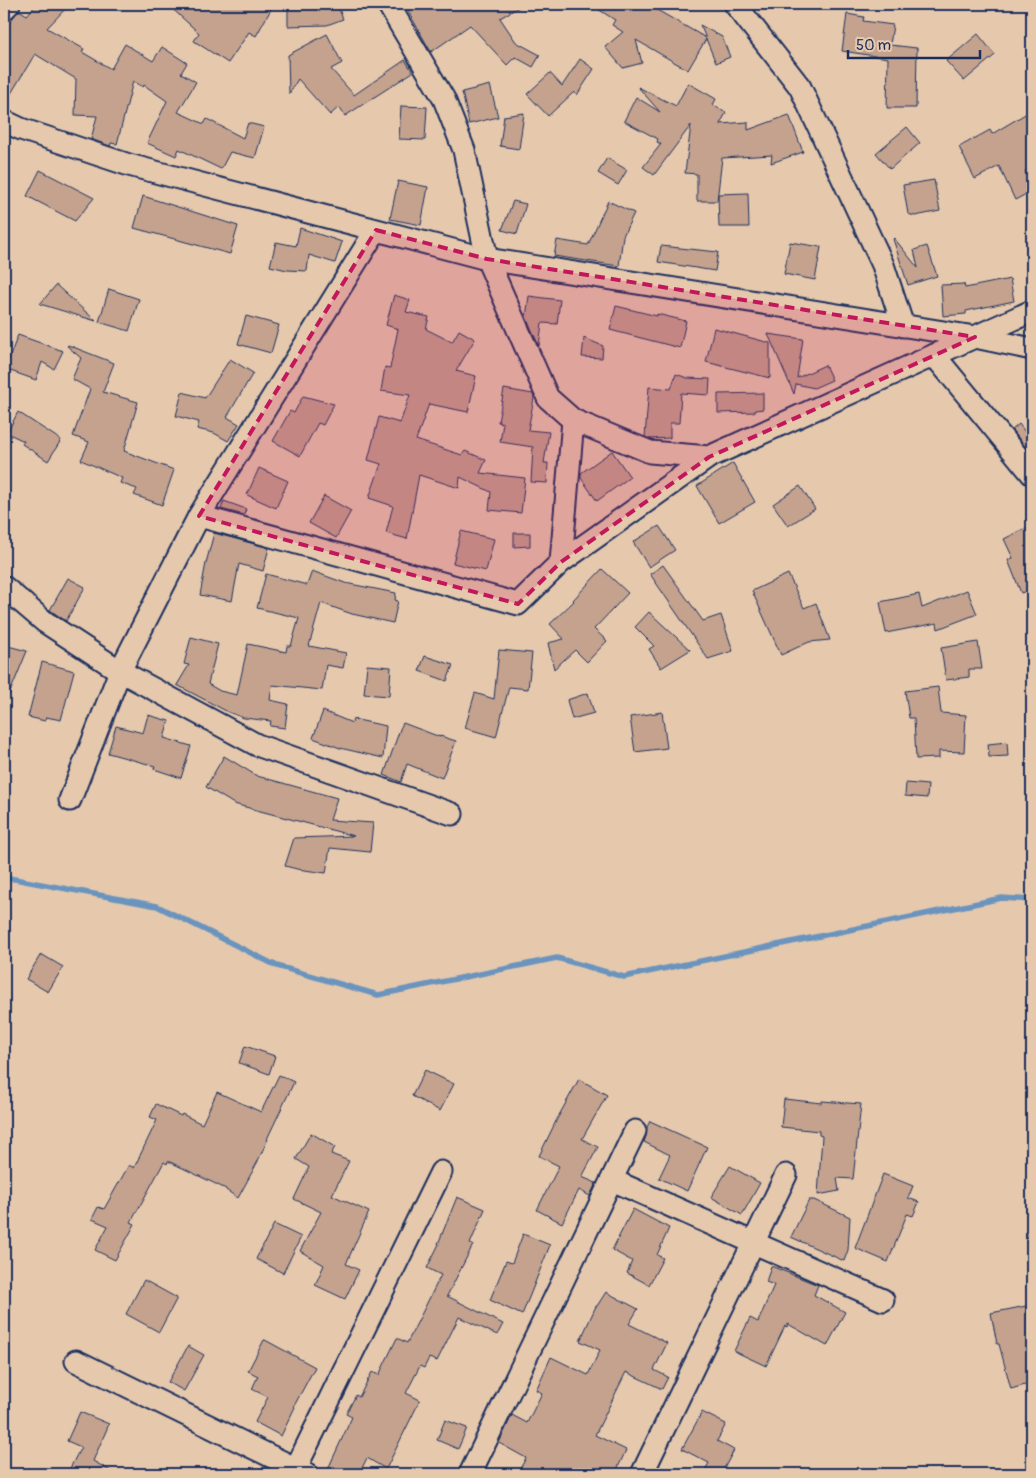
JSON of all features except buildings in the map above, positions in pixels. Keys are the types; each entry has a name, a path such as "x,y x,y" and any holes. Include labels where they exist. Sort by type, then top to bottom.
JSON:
{"street":[{"path":"4,9 9,4"},
{"path":"388,4 444,99 464,150 487,259 548,398 573,420 650,452 709,457"},
{"path":"735,4 800,87 884,265 903,326"},
{"path":"4,121 21,129 129,165 487,259 974,337 1032,349"},
{"path":"70,800 120,671 199,516 376,230"},
{"path":"199,516 518,604 561,562 709,457 1032,311"},
{"path":"934,355 1032,474"},
{"path":"561,562 573,420"},
{"path":"4,587 45,622 120,671 257,744 452,814"},
{"path":"470,1474 635,1131"},
{"path":"76,1361 299,1472 441,1172"},
{"path":"642,1474 786,1175"},
{"path":"612,1180 883,1300"}],"highlighted area":[{"path":"376,230 487,259 975,337 709,457 561,562 518,604 199,516"}],"waterway":[{"path":"4,877 157,906 277,966 378,995 557,958 624,977 1002,898 1032,900"}]}
